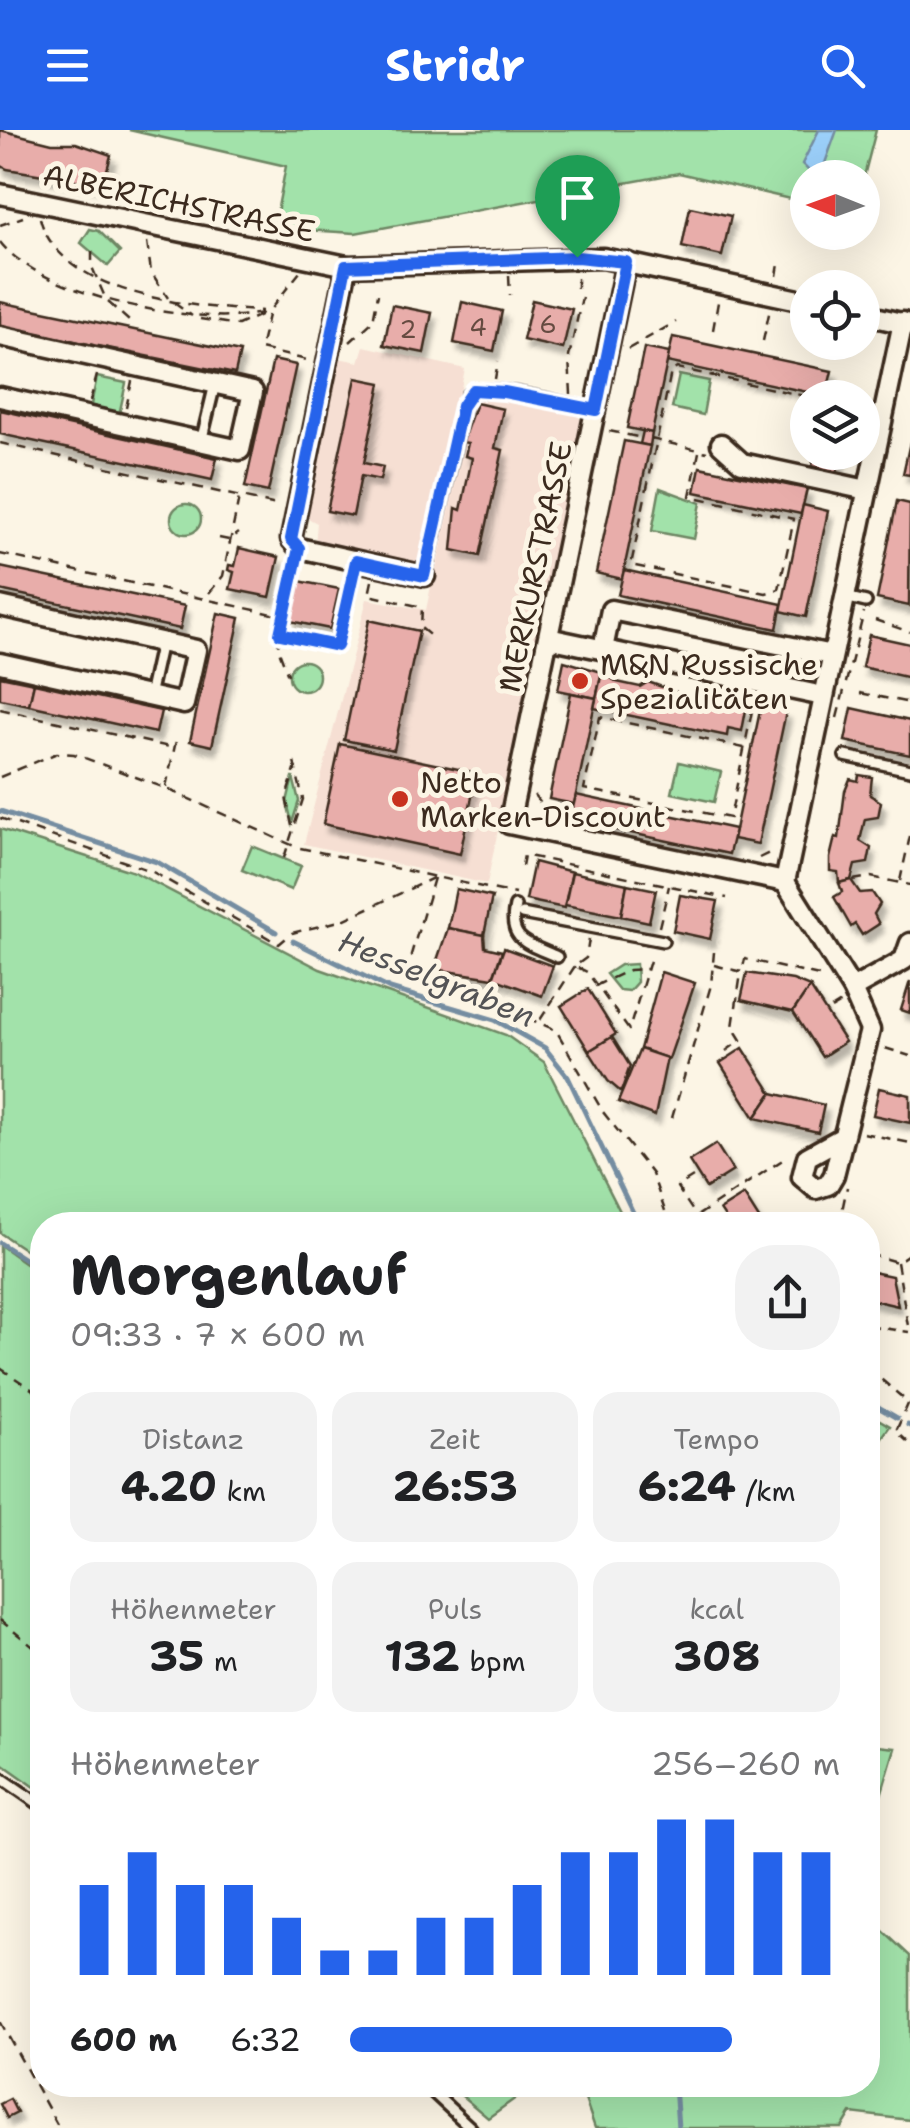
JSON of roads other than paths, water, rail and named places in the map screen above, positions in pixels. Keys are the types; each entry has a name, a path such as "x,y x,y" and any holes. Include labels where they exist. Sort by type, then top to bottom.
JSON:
{"street":[{"name":"ALBERICHSTRASSE","path":"0,194 346,266 577,257 626,262 790,298"},
{"name":"MERKURSTRASSE","path":"626,262 509,824 784,882"},
{"path":"346,266 291,539 299,548 424,576"},
{"path":"852,1134 869,1043 864,1012 784,882 892,376 907,323 880,318"},
{"path":"0,336 253,392 240,450 0,397"},
{"path":"721,444 742,463 867,490"},
{"path":"0,606 196,650 184,704 0,663"},
{"path":"603,649 611,610 832,655"},
{"path":"548,638 823,696"},
{"path":"852,989 908,955"}],"lane":[{"path":"201,442 215,384"},
{"path":"424,576 462,406 473,390 494,390 571,406 594,419"},
{"path":"845,597 866,602"},
{"path":"149,696 161,642"},
{"path":"845,756 910,770"},
{"path":"514,906 512,930 516,937 556,957"},
{"path":"522,914 659,941"},
{"path":"0,1777 30,1798"},
{"path":"439,2097 472,2128"}],"water":[{"path":"819,130 837,130 826,160 804,160"}],"waterway":[{"name":"Hesselgraben","path":"0,811 157,862 276,932"},
{"name":"Hesselgraben","path":"293,941 390,989 495,1020 545,1048 568,1077 633,1212"},
{"path":"0,1243 30,1262"},
{"name":"Hesselgraben","path":"880,1408 897,1418"},
{"path":"676,2097 678,2128"}],"place":[{"name":"M&N Russische Spezialitäten","path":"580,681"},
{"name":"Netto Marken-Discount","path":"400,799"}]}
